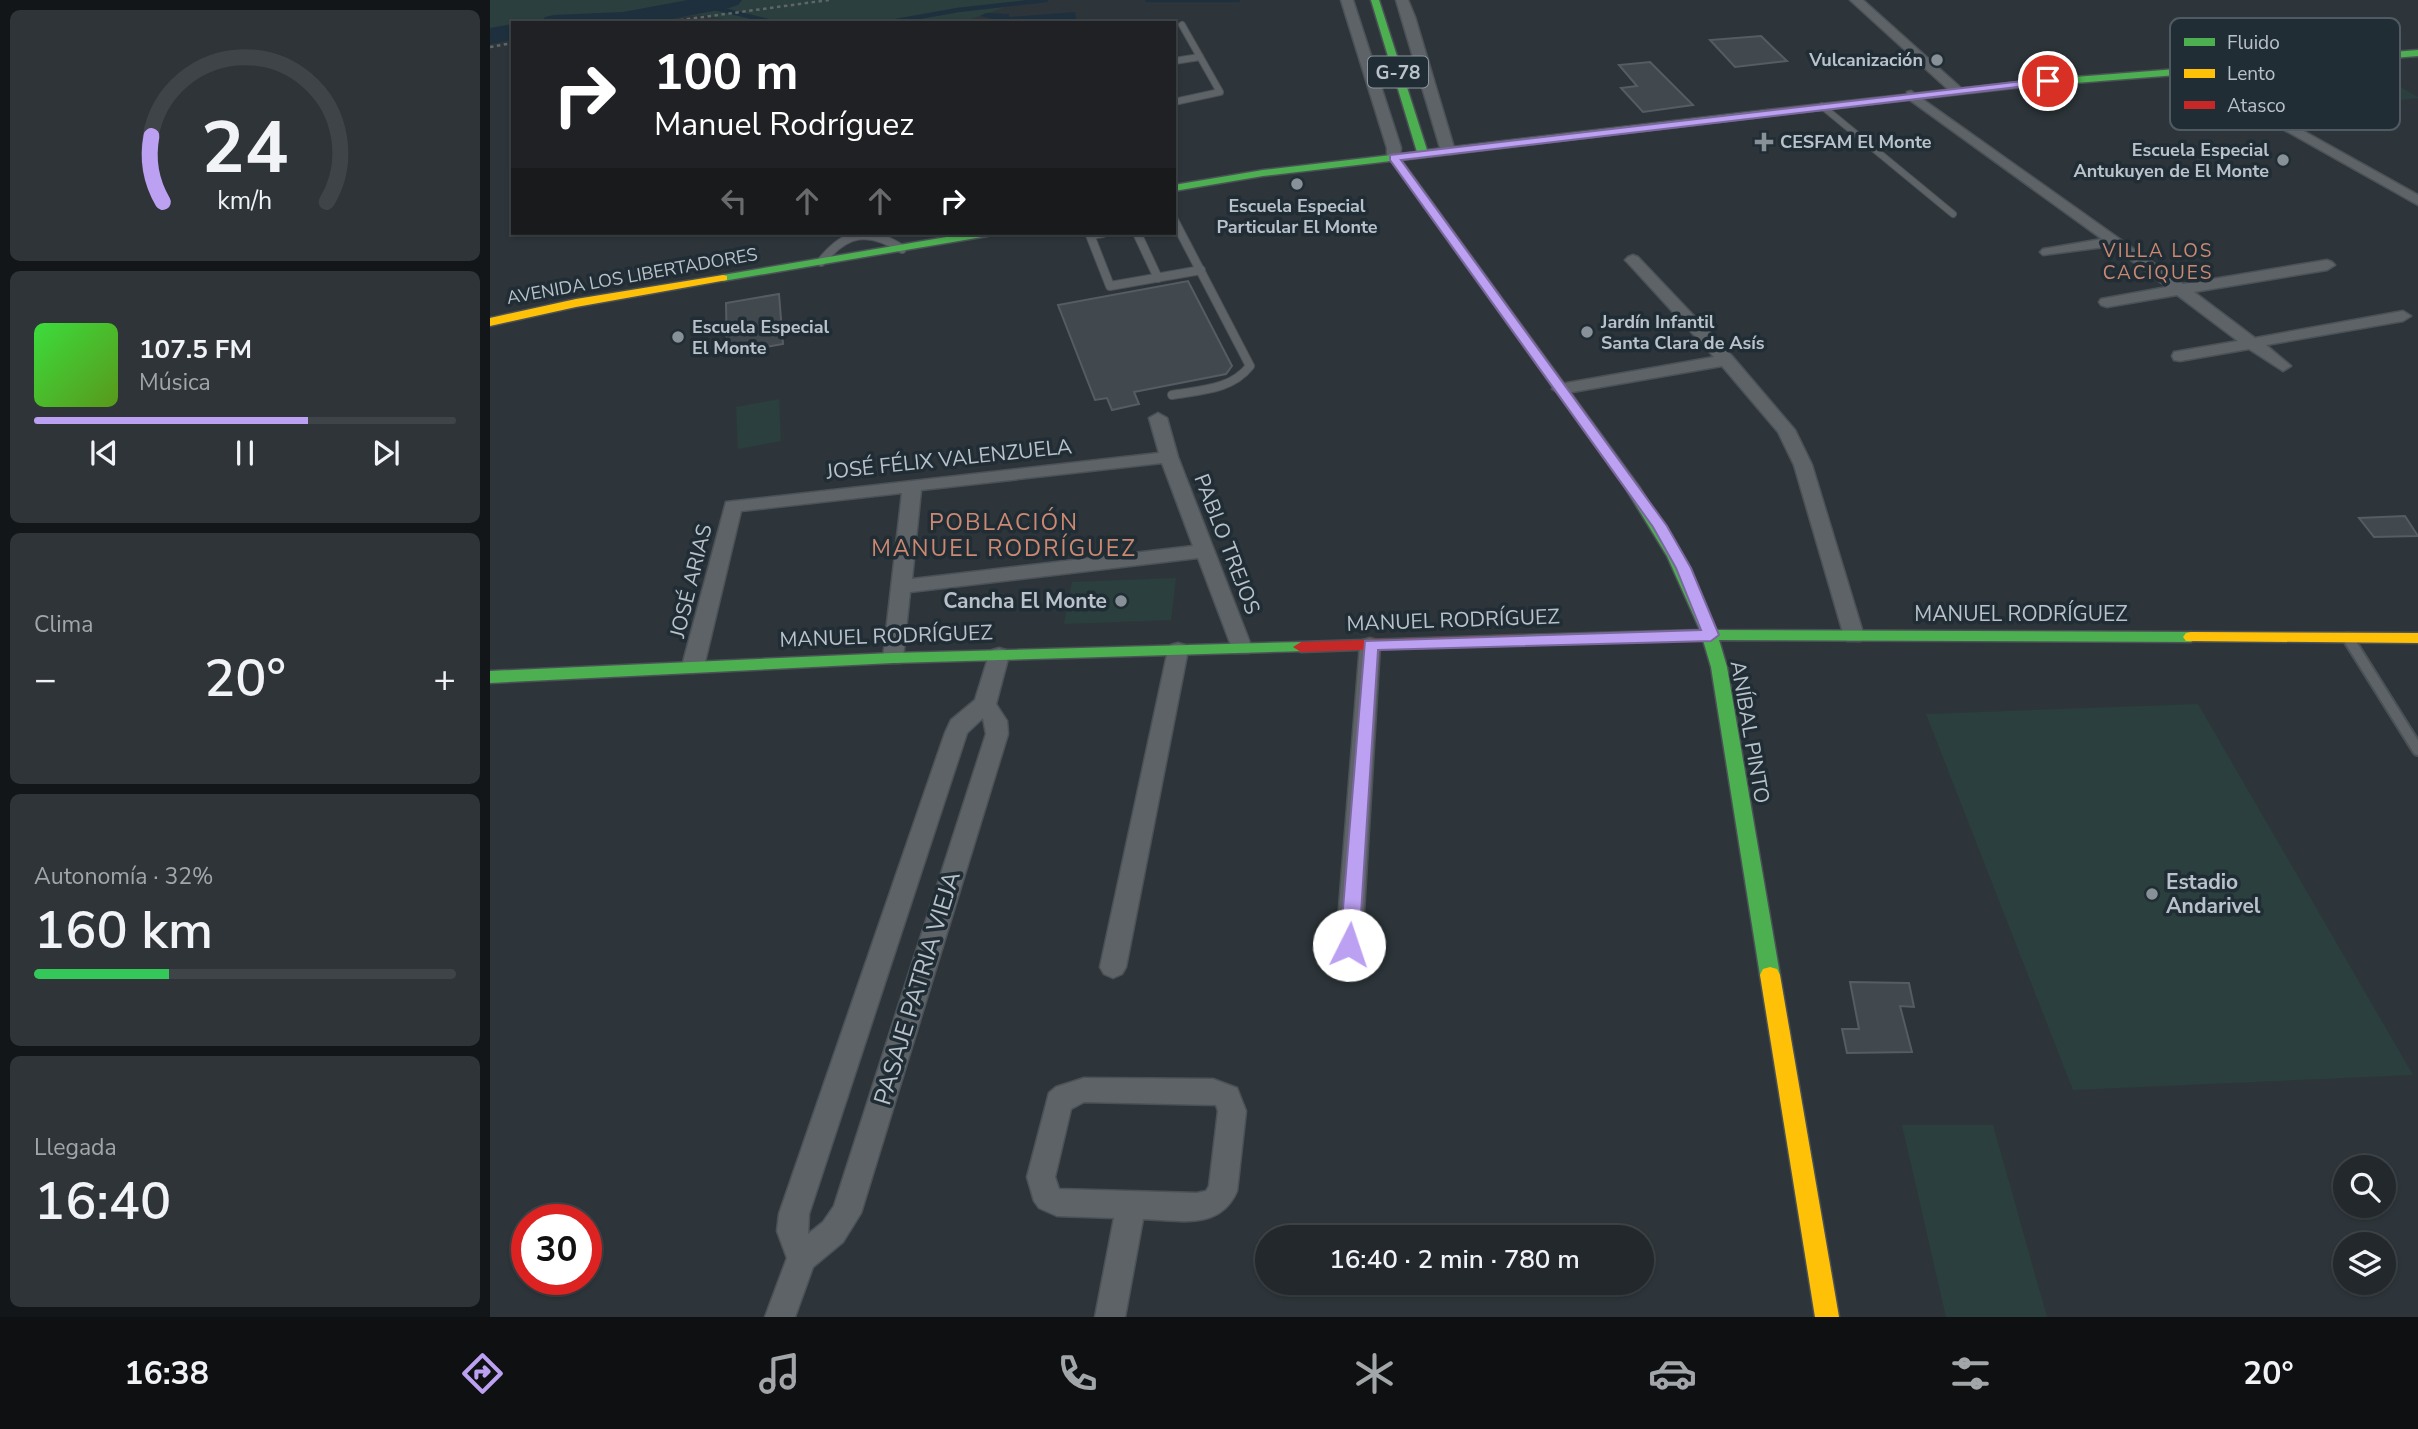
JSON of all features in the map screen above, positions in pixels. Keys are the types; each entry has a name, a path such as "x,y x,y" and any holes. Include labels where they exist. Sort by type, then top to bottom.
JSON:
{"street":[{"name":"ANÍBAL PINTO","path":"1347,0 1394,148 1394,158 1673,547 1694,590 1711,635 1719,667 1827,1317"},
{"name":"G-78","path":"1375,0 1421,150"},
{"path":"1402,0 1448,151"},
{"path":"1856,0 1886,30 1956,90"},
{"path":"2400,54 2418,53"},
{"path":"1176,188 1263,173 1394,158 1421,150 1448,151 1956,90 2170,71"},
{"path":"1911,96 2115,240 2283,366"},
{"path":"1421,150 1441,129"},
{"path":"2293,130 2418,201"},
{"name":"AVENIDA LOS LIBERTADORES","path":"490,322 589,301 977,235"},
{"path":"2048,252 2115,240"},
{"path":"1633,260 1726,360 1786,430 1799,453 1854,636"},
{"path":"2107,302 2327,265"},
{"path":"2180,356 2403,316"},
{"path":"1561,389 1726,360"},
{"name":"PABLO TREJOS","path":"1158,418 1169,457 1242,648"},
{"name":"JOSÉ FÉLIX VALENZUELA","path":"733,506 1169,457"},
{"path":"893,657 912,486"},
{"name":"JOSÉ ARIAS","path":"693,666 733,506"},
{"path":"902,587 1205,551"},
{"name":"MANUEL RODRÍGUEZ","path":"490,677 893,657 1711,635 2418,638"},
{"path":"1349,945 1370,645"},
{"path":"1113,967 1178,650"},
{"path":"985,704 999,655"},
{"name":"PASAJE PATRIA VIEJA","path":"985,704 996,721 997,734 846,1213 834,1232 802,1258 792,1231 794,1214 956,733 959,726 985,704"},
{"path":"1084,1090 1213,1091 1227,1097 1232,1111 1224,1185 1220,1197 1206,1206 1131,1205 1053,1202 1045,1196 1041,1177 1059,1102 1066,1096 1084,1090"},
{"path":"1110,1317 1131,1205"},
{"path":"780,1317 802,1258"}],"lane":[{"path":"1176,102 1220,92 1182,25"},
{"path":"1176,61 1200,57"},
{"path":"1822,106 1954,214"},
{"path":"1172,395 1230,384 1244,376 1250,366 1176,224"},
{"path":"1090,235 1110,286 1201,270"},
{"path":"1138,235 1158,278"},
{"path":"2348,638 2418,750"}],"path":[{"path":"673,21 829,0"},
{"path":"490,47 511,43"}],"green space":[{"path":"490,0 1027,0 965,21 738,21 700,15 650,21 511,21 511,40 490,43"},
{"path":"2400,87 2418,97 2400,100"},
{"path":"779,399 781,441 738,449 736,407"},
{"name":"Cancha El Monte","path":"1176,578 1171,620 1064,624 1072,582"},
{"name":"Estadio Andarivel","path":"2198,704 2413,1075 2073,1090 1926,714"},
{"path":"1902,1125 1993,1125 2047,1317 1946,1317"}],"water":[{"path":"1075,12 1077,21 1001,21 980,16 986,13 1009,14 1009,17"}],"building":[{"path":"1761,36 1787,61 1735,67 1710,40"},
{"path":"1650,62 1693,105 1643,112 1621,88 1637,86 1619,65"},
{"path":"1188,281 1232,366 1226,374 1134,392 1139,404 1112,410 1107,398 1095,400 1058,305"},
{"path":"779,294 783,344 727,354 726,303"},
{"path":"2405,516 2418,536 2374,537 2359,518"},
{"path":"1850,982 1909,983 1914,1007 1900,1006 1912,1052 1847,1053 1842,1029 1859,1029"}],"waterway":[{"path":"600,21 623,20 729,0"},
{"path":"896,21 958,10 1046,0"},
{"path":"1147,0 1238,0"},
{"path":"707,6 768,21"},
{"path":"490,36 511,32"}],"traffic: fast":[{"path":"1375,0 1423,154 1767,113"},
{"path":"2400,54 2418,53"},
{"path":"2037,83 2170,73"},
{"path":"1176,188 1263,173 1416,155"},
{"path":"1394,158 1633,488 1692,591 1719,667 1770,975"},
{"path":"723,278 976,235"},
{"path":"1520,640 1711,635 2191,637"},
{"path":"490,677 893,658 1301,647"}],"traffic: slow":[{"path":"490,322 576,303 723,278"},
{"path":"2191,637 2418,638"},
{"path":"1770,975 1827,1317"}],"traffic: jam":[{"path":"1767,113 2037,83"},
{"path":"1301,647 1520,640"}],"place":[{"name":"Vulcanización","path":"1937,60"},
{"name":"CESFAM El Monte","path":"1764,142"},
{"name":"Escuela Especial Antukuyen de El Monte","path":"2283,160"},
{"name":"Escuela Especial Particular El Monte","path":"1297,184"},
{"name":"Jardín Infantil Santa Clara de Asís","path":"1587,332"},
{"name":"Escuela Especial El Monte","path":"678,337"},
{"name":"Cancha El Monte","path":"1121,601"},
{"name":"Estadio Andarivel","path":"2152,894"}],"district":[{"name":"VILLA LOS CACIQUES","path":"2158,261"},
{"name":"POBLACIÓN MANUEL RODRÍGUEZ","path":"1004,535"}],"route":[{"path":"1349,945 1370,645 1711,635 1684,568 1660,526 1394,158 2048,81"}]}
